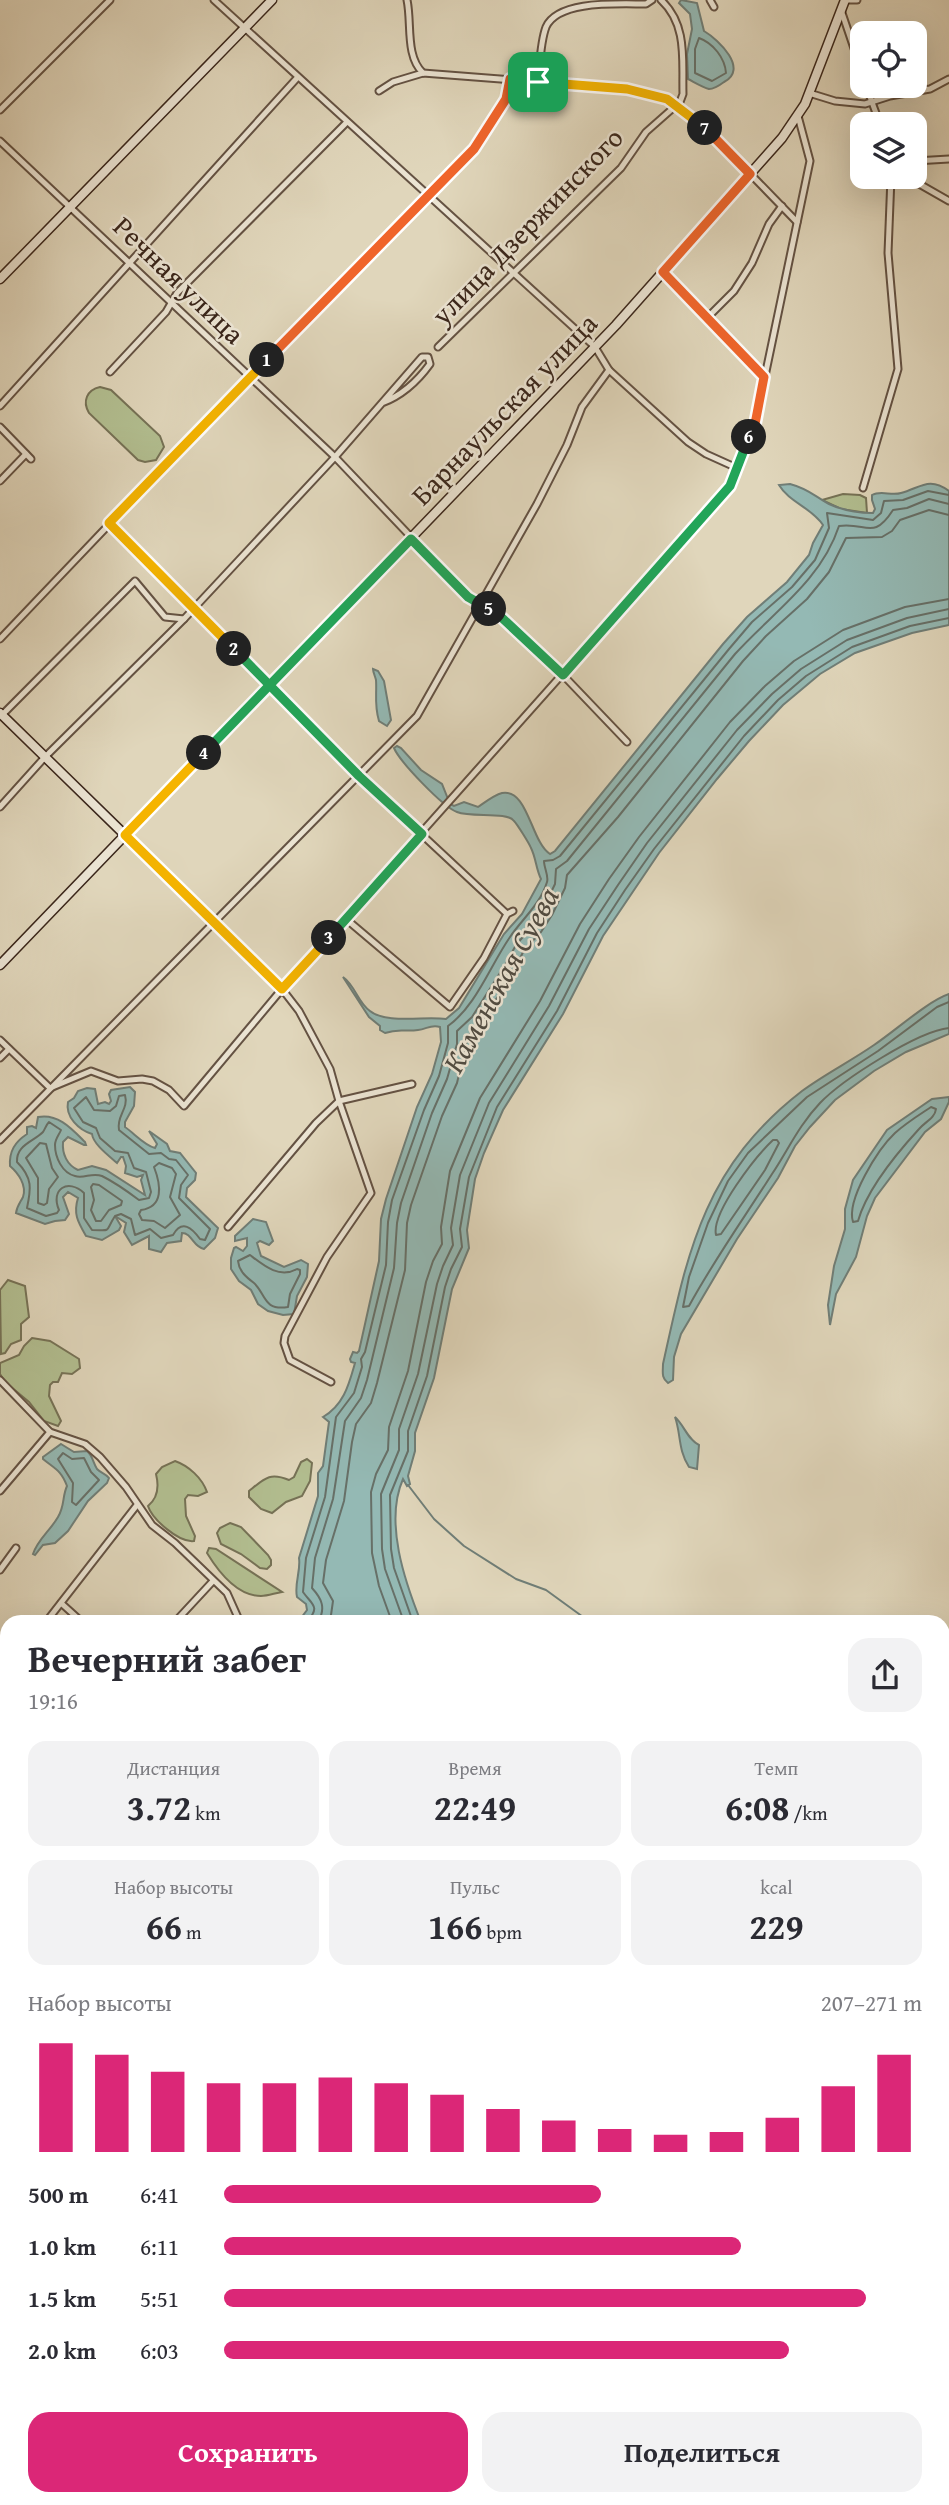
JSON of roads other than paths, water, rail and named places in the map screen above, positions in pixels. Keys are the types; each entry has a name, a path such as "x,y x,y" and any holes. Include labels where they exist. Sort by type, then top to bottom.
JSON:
{"street":[{"path":"0,110 110,0"},
{"path":"214,0 595,347 609,370 688,442 706,454 737,468"},
{"path":"0,279 272,0"},
{"path":"407,0 415,66 423,73"},
{"path":"538,82 546,27 560,9 576,4 646,4 652,0"},
{"path":"661,0 675,16 681,31 683,94 676,104"},
{"path":"709,0 714,7"},
{"name":"Барнаульская улица","path":"0,964 595,347 663,272 798,116 844,0 858,0"},
{"path":"841,10 850,37"},
{"path":"379,91 393,82 423,73 627,89 667,99 698,120 797,222"},
{"path":"0,406 298,77"},
{"path":"0,639 250,377 474,149 506,99 510,79"},
{"path":"809,93 835,101 865,104 890,96 930,89 949,79"},
{"path":"870,98 876,112"},
{"name":"улица Дзержинского","path":"438,347 621,168 646,132 676,104"},
{"path":"50,1088 91,1071 118,1081 153,1081 169,1090 184,1106 282,989 730,486 755,424 810,161 798,116"},
{"path":"110,372 173,303 177,293 347,122"},
{"name":"Речная улица","path":"0,141 335,457 468,597 500,616 563,675 627,742"},
{"path":"927,160 949,159"},
{"path":"927,188 949,201"},
{"path":"863,488 898,369 888,253 891,189"},
{"path":"707,318 734,291 769,224 782,206"},
{"path":"663,272 764,377"},
{"name":"улица Дзержинского","path":"0,807 45,757 184,619 335,457 422,357 428,358 430,364 426,370 401,396 382,403"},
{"path":"0,1140 417,716 567,445 582,407 609,370"},
{"path":"0,427 29,457 0,481"},
{"path":"109,523 359,776 510,912 484,958 450,1007 346,919"},
{"path":"184,619 165,617 135,581 1,715 282,989 316,1039 330,1069 371,1193 327,1257 285,1336 284,1343 290,1360 331,1382"},
{"path":"0,1040 50,1088"},
{"path":"0,1058 9,1049"},
{"path":"228,1227 339,1101 412,1084"},
{"path":"1,1384 50,1432 91,1448 126,1487 152,1525 175,1543 227,1593 237,1615"},
{"path":"0,1491 50,1432"},
{"path":"52,1615 137,1505"},
{"path":"0,1570 16,1548"},
{"path":"181,1615 213,1581"},
{"path":"61,1603 74,1615"}],"water":[{"path":"681,0 697,3 704,31 724,48 733,63 731,76 713,88 706,88 688,79 687,54 692,29 690,14 679,3"},
{"name":"Каменская Суева","path":"790,484 807,490 834,506 867,513 873,513 875,509 872,495 875,494 897,494 925,484 936,484 949,491 949,625 912,633 855,653 820,674 783,705 717,779 659,853 603,936 563,1014 503,1110 475,1179 467,1230 469,1248 452,1289 434,1378 415,1433 415,1451 408,1476 410,1484 407,1486 403,1479 398,1496 396,1533 399,1552 418,1615 303,1615 307,1610 306,1604 297,1597 296,1587 299,1558 318,1496 318,1473 323,1466 329,1422 323,1417 336,1406 345,1393 355,1363 350,1359 353,1352 359,1351 379,1261 381,1219 386,1199 441,1042 440,1027 437,1026 385,1033 380,1030 380,1026 369,1017 343,977 366,1008 377,1015 446,1019 459,1008 504,934 522,914 541,879 531,848 514,821 504,816 457,812 422,783 394,748 401,748 421,770 442,784 450,804 454,806 464,802 478,807 499,794 511,794 524,807 544,848 550,854 555,851 723,644 747,617 787,582 809,555 823,525 779,485"},
{"path":"373,669 378,671 384,681 391,720 387,726 379,721 377,715"},
{"path":"949,994 949,1034 906,1052 874,1071 835,1100 795,1146 681,1334 674,1357 673,1380 668,1383 663,1377 663,1364 692,1248 705,1213 742,1150 769,1120 802,1091 874,1045 931,1003"},
{"path":"130,1087 135,1092 134,1106 125,1127 155,1148 157,1144 149,1131 167,1144 170,1151 180,1153 196,1173 195,1180 187,1188 186,1197 218,1228 215,1238 204,1249 182,1233 181,1241 167,1243 161,1252 149,1249 149,1236 132,1245 124,1232 126,1223 115,1216 121,1226 119,1230 102,1240 86,1236 77,1218 78,1198 68,1192 63,1197 69,1214 65,1220 45,1224 16,1213 24,1188 19,1176 10,1166 12,1151 27,1134 27,1127 36,1128 38,1117 45,1116 70,1127 85,1142 86,1145 68,1137 63,1142 66,1159 74,1168 78,1170 92,1166 106,1170 145,1195 141,1180 143,1175 137,1177 125,1173 123,1157 117,1163 95,1142 92,1134 74,1122 68,1108 68,1102 78,1091 95,1089 98,1104 109,1104 111,1090"},
{"path":"949,1097 941,1119 925,1132 875,1198 856,1257 836,1294 830,1325 828,1305 834,1266 845,1229 845,1209 853,1180 887,1130 932,1099"},
{"path":"253,1219 266,1222 273,1241 269,1245 260,1241 257,1243 261,1256 284,1267 301,1260 308,1264 307,1277 297,1296 294,1314 283,1315 268,1311 258,1304 251,1290 239,1281 231,1269 234,1248 243,1251 247,1246 247,1238 235,1241 235,1236"},
{"path":"675,1417 699,1445 697,1469 689,1467 685,1461"},
{"path":"61,1444 74,1452 87,1451 97,1469 109,1478 88,1501 68,1531 55,1543 43,1545 35,1555 35,1549 58,1517 63,1505 67,1486 65,1481 57,1470 43,1459"}],"waterway":[{"path":"408,1485 434,1519 464,1546 516,1579 546,1590 580,1615"}]}
